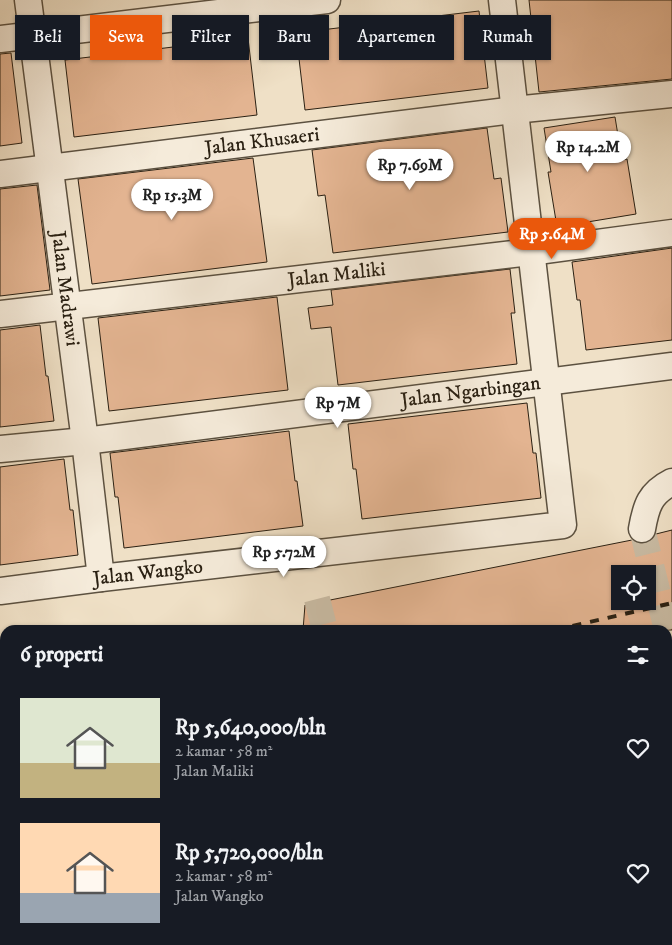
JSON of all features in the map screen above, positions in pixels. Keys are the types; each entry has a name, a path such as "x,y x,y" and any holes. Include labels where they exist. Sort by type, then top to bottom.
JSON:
{"street":[{"name":"Jalan Madrawi","path":"28,0 30,15"},
{"path":"80,28 326,0"},
{"path":"502,0 530,252 547,382"},
{"path":"0,39 15,37"},
{"name":"Jalan Madrawi","path":"36,60 101,578"},
{"name":"Jalan Khusaeri","path":"0,174 514,110 672,94"},
{"name":"Jalan Maliki","path":"0,314 530,252 672,233"},
{"name":"Jalan Ngarbingan","path":"0,449 85,441 672,366"},
{"name":"Jalan Wangko","path":"0,591 564,525 547,382"},
{"path":"642,529 645,512 655,493 663,486 672,482"}],"building":[{"path":"529,0 672,0 672,79 539,92 536,60 551,60 551,15 531,15"},
{"path":"479,11 479,15 464,15 464,60 485,60 488,88 305,110 299,60 329,60 329,29 339,28 339,60 454,60 454,15 446,15"},
{"path":"172,47 172,60 249,60 249,47 257,115 74,137 65,60 80,60 80,58 90,57 90,60 162,60 162,48"},
{"path":"11,53 22,143 0,146 0,54"},
{"path":"615,117 622,160 627,159 636,214 557,227 548,172 551,172 544,128"},
{"path":"487,128 494,179 501,178 508,232 333,253 325,195 318,196 312,150"},
{"path":"253,158 267,262 92,284 78,179"},
{"path":"37,185 50,290 0,296 0,189"},
{"path":"672,248 672,340 586,350 580,300 577,300 572,262"},
{"path":"510,269 515,313 511,313 517,364 338,385 331,327 311,329 308,308 333,305 331,290"},
{"path":"277,297 288,390 109,411 98,318"},
{"path":"40,325 54,421 0,427 0,330"},
{"path":"527,403 533,453 536,453 541,498 362,519 356,469 353,469 348,424"},
{"path":"289,431 303,526 124,548 110,453"},
{"path":"64,459 70,510 73,510 78,555 0,565 0,467"},
{"path":"672,530 672,625 303,625 305,605 632,540 639,544 653,539 656,534"}],"tunnel":[{"path":"642,529 666,625"},
{"path":"317,599 324,625"}],"railway":[{"path":"577,625 672,603"}]}
